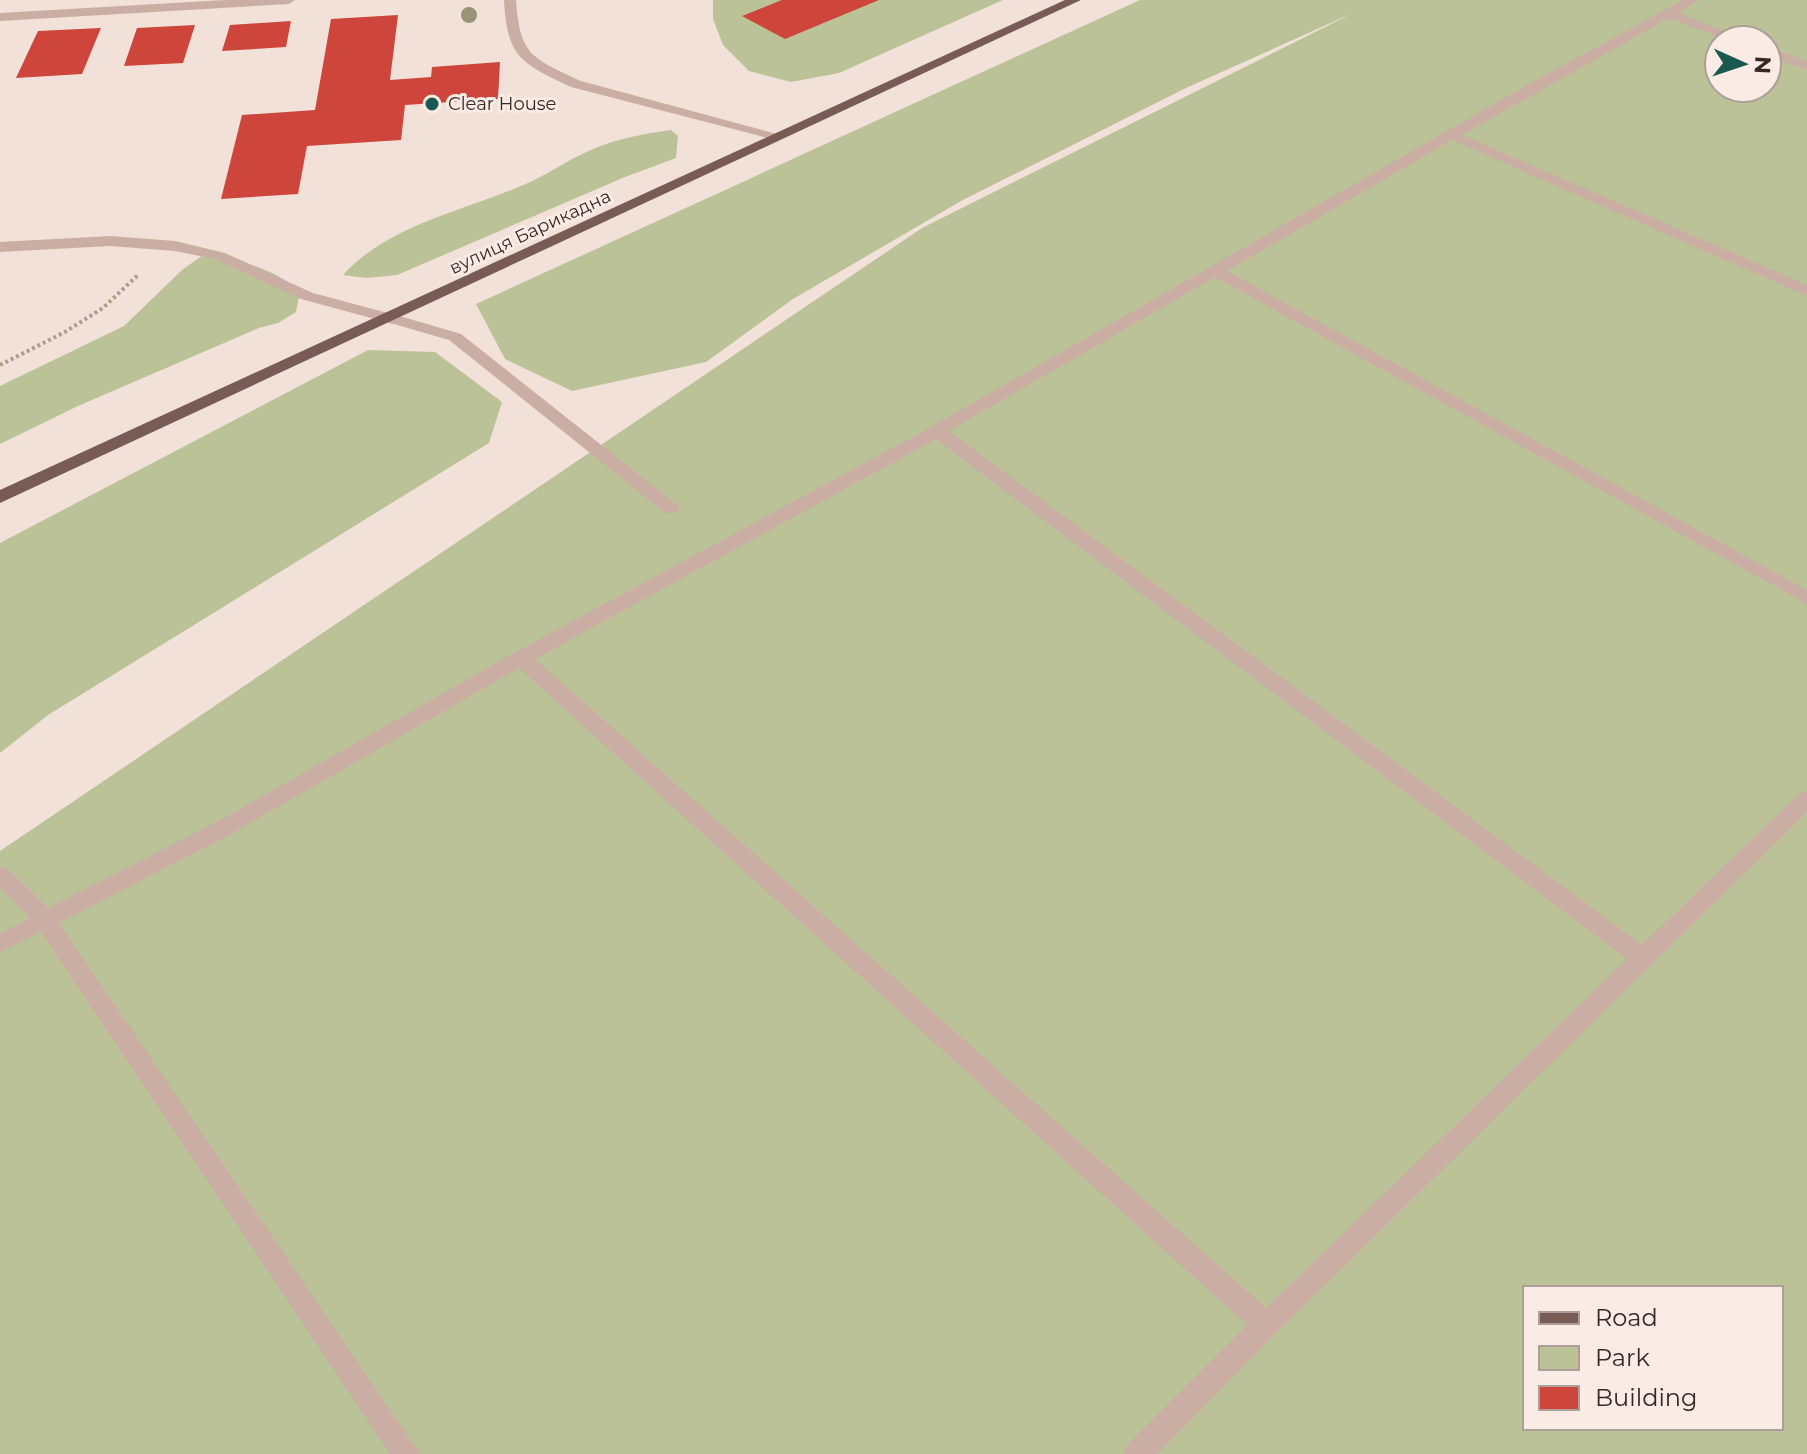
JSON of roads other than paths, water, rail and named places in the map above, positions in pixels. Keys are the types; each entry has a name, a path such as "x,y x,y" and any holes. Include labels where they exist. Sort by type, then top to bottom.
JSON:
{"main road":[{"name":"вулиця Барикадна","path":"0,497 393,319 777,136 1075,0"}],"street":[{"path":"0,17 289,0"},
{"path":"510,0 512,34 527,56 553,73 576,84 777,136"},
{"path":"0,943 224,828 521,658 937,431 1692,0"},
{"path":"1668,13 1703,26"},
{"path":"1783,57 1807,66"},
{"path":"1451,135 1807,291"},
{"path":"0,247 110,241 175,246 220,256 307,296 455,337 671,509"},
{"path":"1216,271 1807,598"},
{"path":"937,431 1642,958"},
{"path":"521,658 1266,1325"},
{"path":"1138,1454 1266,1325 1807,799"},
{"path":"0,875 44,918 406,1454"}],"place":[{"name":"Clear House","path":"432,104"}]}
